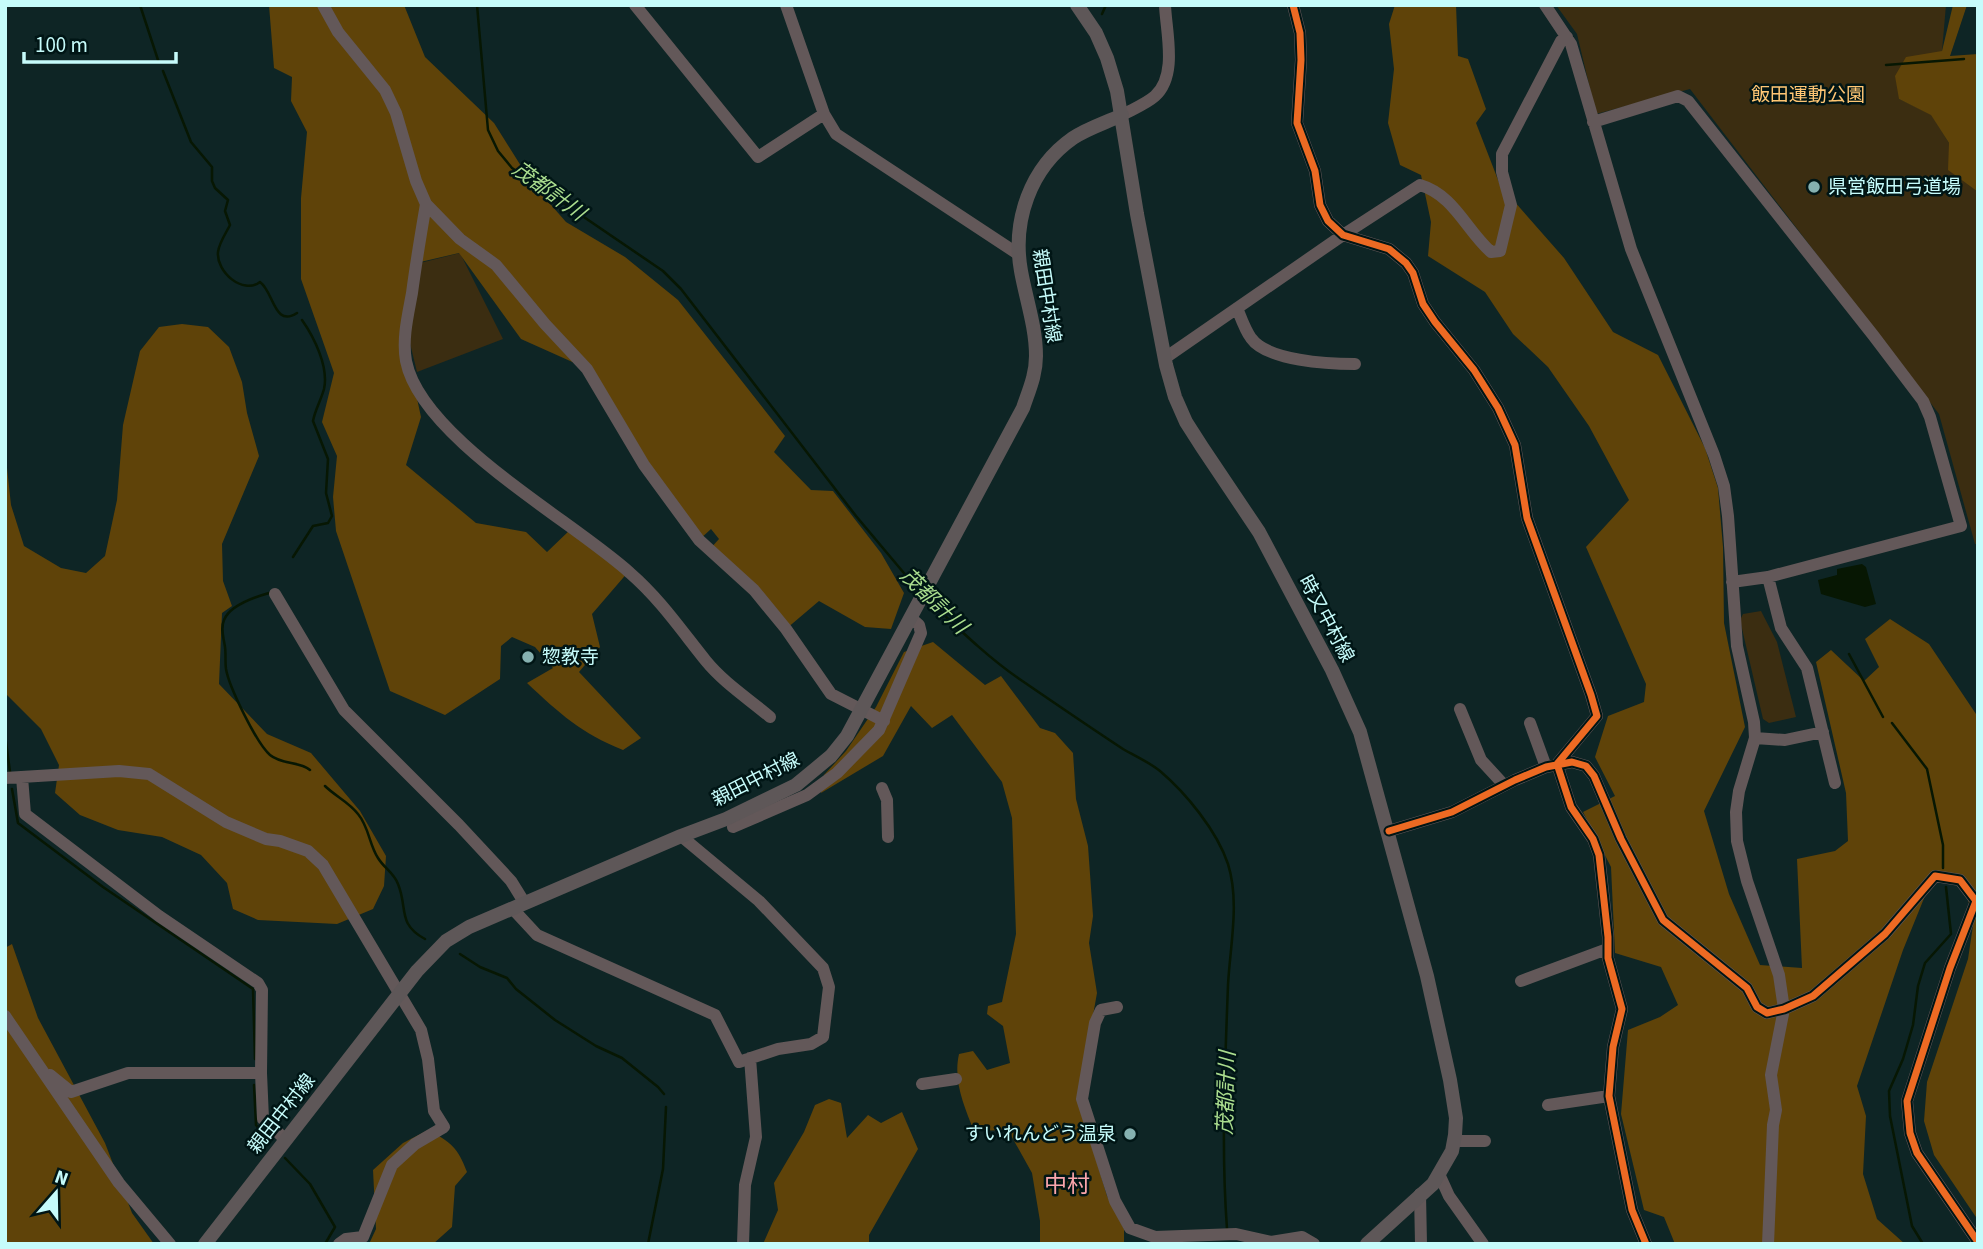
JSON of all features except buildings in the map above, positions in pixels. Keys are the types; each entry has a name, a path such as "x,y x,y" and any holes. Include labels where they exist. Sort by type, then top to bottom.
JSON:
{"main road":[{"name":"時又中村線","path":"1077,5 1096,33 1107,58 1122,115 1137,214 1175,397 1186,422 1259,532 1332,670 1360,732 1427,976 1456,1118 1452,1150 1439,1174 1367,1244"},
{"name":"親田中村線","path":"205,1244 430,955 446,941 469,927 518,905 726,818 796,785 831,756 847,736 934,576 1023,408 1034,380 1035,342 1018,254 1020,220 1025,202 1041,170 1072,139 1122,115"}],"street":[{"path":"323,5 338,32 385,90 396,113 416,181 426,204 460,239 496,265 587,369 645,465 699,540 754,590 786,629 831,694 878,718"},
{"path":"635,5 758,157 824,114"},
{"path":"786,5 824,114 836,134 1018,254"},
{"path":"1122,115 1154,97 1165,79 1168,60 1165,5"},
{"path":"1293,5 1300,33 1301,60 1297,122 1315,171 1320,205 1328,221 1343,234 1389,250 1405,263 1413,274 1423,304 1434,322 1474,370 1498,408 1515,445 1527,518 1597,716 1552,765"},
{"path":"1545,5 1567,37 1630,249 1714,455 1724,486 1737,646 1755,738 1739,790 1737,841 1747,881 1779,975 1784,1009 1771,1075 1776,1110 1773,1125 1768,1244"},
{"path":"1165,358 1420,184 1434,189 1456,210 1478,240 1491,252 1500,251 1511,205 1502,172 1502,154 1561,41 1567,37"},
{"path":"1593,122 1678,96 1688,101 1873,335 1923,401 1930,417 1961,526 1768,577 1732,582"},
{"path":"426,204 404,338 406,362 415,386 436,417 457,438 629,571 659,599 708,663 770,717"},
{"path":"1237,308 1252,340 1273,355 1355,364"},
{"path":"1768,577 1781,628 1807,668 1835,783"},
{"path":"275,594 344,710 511,881 518,905 537,934 715,1015 739,1062 778,1049 811,1044 823,1037 829,986 823,968 759,901 681,836"},
{"path":"733,827 807,795 837,773 879,730 878,718 921,633 919,625 911,618"},
{"path":"1460,709 1481,760 1504,785"},
{"path":"1530,723 1571,807 1593,839 1599,855 1608,937 1606,949 1622,1009 1613,1047 1609,1096 1632,1210 1646,1244"},
{"path":"1755,738 1785,740 1823,732"},
{"path":"1389,831 1452,812 1504,785 1552,765 1572,762 1586,766 1594,776 1621,839 1663,920 1747,988 1757,1007 1767,1013 1784,1009 1813,996 1885,934 1935,876 1960,880 1976,901 1950,968 1907,1101 1910,1133 1917,1153 1978,1242"},
{"path":"5,778 119,771 149,774 226,822 266,839 281,841 308,851 323,865 421,1030 428,1059 434,1111 444,1127 415,1144 392,1165 363,1237 346,1239 339,1244"},
{"path":"22,777 25,814 159,916 258,983 262,990 263,1119 286,1140"},
{"path":"882,788 887,800 888,837"},
{"path":"1521,981 1606,949"},
{"path":"1117,1007 1101,1010 1096,1023 1082,1099 1115,1201 1130,1228 1155,1237 1236,1234 1271,1242 1302,1237 1314,1244"},
{"path":"5,1016 118,1183 170,1244"},
{"path":"743,1244 745,1185 756,1137 750,1058"},
{"path":"39,1066 71,1092 128,1073 261,1073"},
{"path":"922,1084 956,1079"},
{"path":"1548,1105 1609,1096"},
{"path":"1454,1141 1485,1140"},
{"path":"1439,1174 1449,1196 1483,1244"},
{"path":"1420,1194 1421,1244"}],"green space":[{"name":"飯田運動公園","path":"1556,5 1946,5 1942,51 1899,99 1931,114 1949,143 1949,170 1978,192 1978,544 1975,544 1939,414 1690,89 1596,114 1577,34"},
{"path":"460,253 503,339 417,372 409,339 420,263"},
{"path":"1761,611 1777,642 1796,717 1769,723 1763,719 1740,620 1743,614"}],"shaded area":[{"path":"269,5 404,5 425,57 494,123 531,182 566,222 625,257 678,300 785,436 774,452 811,490 833,491 881,553 904,593 891,629 865,627 819,601 786,629 709,550 719,539 711,529 699,540 588,369 521,339 459,253 416,263 404,338 421,417 406,465 476,523 526,532 547,552 571,529 629,571 592,614 600,647 579,672 641,738 623,750 583,730 561,713 527,683 553,668 535,647 512,637 501,646 500,679 445,715 390,691 336,531 333,497 337,456 322,422 334,373 301,279 301,198 307,132 291,101 292,77 274,68"},
{"path":"1395,5 1456,5 1458,56 1468,59 1486,109 1476,123 1500,185 1564,258 1613,332 1658,355 1705,448 1718,488 1723,547 1724,623 1745,727 1704,811 1729,894 1760,965 1802,968 1797,859 1835,851 1848,841 1846,793 1816,662 1831,650 1864,681 1879,667 1865,639 1890,619 1929,644 1978,717 1978,1220 1934,1155 1924,1121 1927,1082 1968,959 1974,919 1968,900 1956,884 1937,881 1927,891 1903,950 1857,1086 1866,1116 1863,1174 1877,1219 1905,1244 1675,1244 1664,1217 1644,1210 1621,1114 1628,1030 1660,1017 1678,1005 1661,967 1615,953 1611,867 1583,812 1615,796 1595,757 1608,716 1644,702 1646,684 1586,547 1629,500 1589,426 1548,367 1513,334 1485,292 1428,256 1431,222 1421,175 1400,165 1388,123 1394,69 1389,24"},
{"path":"1953,5 1967,5 1950,56 1978,54 1978,192 1948,170 1949,143 1931,115 1899,99 1895,76 1906,57 1942,51"},
{"path":"182,324 208,327 229,347 242,382 259,456 222,544 223,581 232,606 222,613 219,684 267,734 311,753 360,811 386,856 384,886 373,909 337,924 258,920 233,909 227,883 201,855 162,837 118,830 80,815 55,793 59,765 41,729 5,693 5,449 11,505 24,546 61,568 86,573 105,556 117,500 123,425 140,351 159,327"},
{"path":"1862,564 1866,567 1876,604 1865,607 1821,594 1818,580 1837,575 1837,569"},
{"path":"933,642 985,685 1001,676 1040,728 1055,733 1073,753 1076,799 1088,846 1093,916 1089,943 1097,993 1078,1099 1107,1196 1124,1229 1124,1244 1040,1244 1040,1221 1032,1173 1008,1130 974,1131 960,1093 957,1074 959,1054 973,1051 987,1070 1010,1063 1003,1026 987,1014 988,1006 1002,1002 1016,934 1012,818 1002,782 952,715 932,728 911,706 883,756 821,793 824,775 846,751 876,707 904,652"},
{"path":"12,944 38,1018 105,1143 132,1213 154,1244 5,1244 5,948"},
{"path":"829,1099 841,1103 847,1138 868,1115 881,1123 902,1112 918,1149 869,1235 869,1244 763,1244 778,1210 774,1183 804,1132 815,1105"},
{"path":"428,1130 453,1146 467,1172 455,1186 452,1227 433,1244 369,1244 376,1229 373,1170 403,1143"}],"waterway":[{"path":"140,5 158,60"},
{"name":"茂都計川","path":"477,5 488,130 498,151 512,168 663,271 681,289 856,516 919,591"},
{"path":"1102,14 1106,5"},
{"path":"1886,65 1964,59"},
{"path":"163,71 191,142 212,167 215,188 228,200 225,211 230,225 218,252 221,267 232,279 246,286 260,282 283,316 297,313"},
{"path":"293,557 313,526 328,523 332,516 326,493 328,459 313,421 324,389 324,371 316,344 302,320"},
{"path":"269,593 237,606 224,620 222,630 226,669 244,715 264,749 275,758 310,770"},
{"name":"茂都計川","path":"926,598 1006,669 1160,771 1200,813 1223,851 1232,879 1234,909 1228,985 1224,1107 1227,1229"},
{"path":"1849,654 1883,717"},
{"path":"1892,723 1927,769 1943,845 1943,868"},
{"path":"5,735 10,772"},
{"path":"325,786 362,819 378,858 398,884 410,927 425,939"},
{"path":"12,789 18,823 103,887 253,989 255,1059"},
{"path":"1923,1244 1912,1226 1890,1116 1889,1091 1903,1059 1913,1025 1918,986 1925,963 1951,934 1946,887"},
{"path":"460,954 480,967 507,978 516,989 555,1020 596,1046 622,1058 664,1094"},
{"path":"254,1085 256,1125 270,1142"},
{"path":"648,1244 663,1169 666,1107"},
{"path":"285,1158 310,1184 335,1227 325,1244"}],"cycle path":[{"path":"1293,5 1300,33 1301,60 1297,123 1315,171 1320,205 1328,221 1343,235 1389,249 1406,263 1413,273 1423,304 1474,370 1498,408 1515,445 1527,518 1597,716 1557,764 1571,807 1593,839 1599,855 1608,958 1622,1009 1613,1047 1609,1096 1632,1210 1646,1244"},
{"path":"1389,831 1452,812 1546,767 1572,762 1586,766 1594,776 1621,839 1663,920 1747,988 1757,1007 1767,1013 1784,1009 1813,996 1885,934 1935,876 1960,880 1976,901 1950,968 1907,1101 1910,1133 1917,1153 1978,1242"}],"place":[{"name":"県営飯田弓道場","path":"1814,187"},
{"name":"惣教寺","path":"528,657"},
{"name":"すいれんどう温泉","path":"1130,1134"}],"district":[{"name":"中村","path":"1067,1184"}]}
